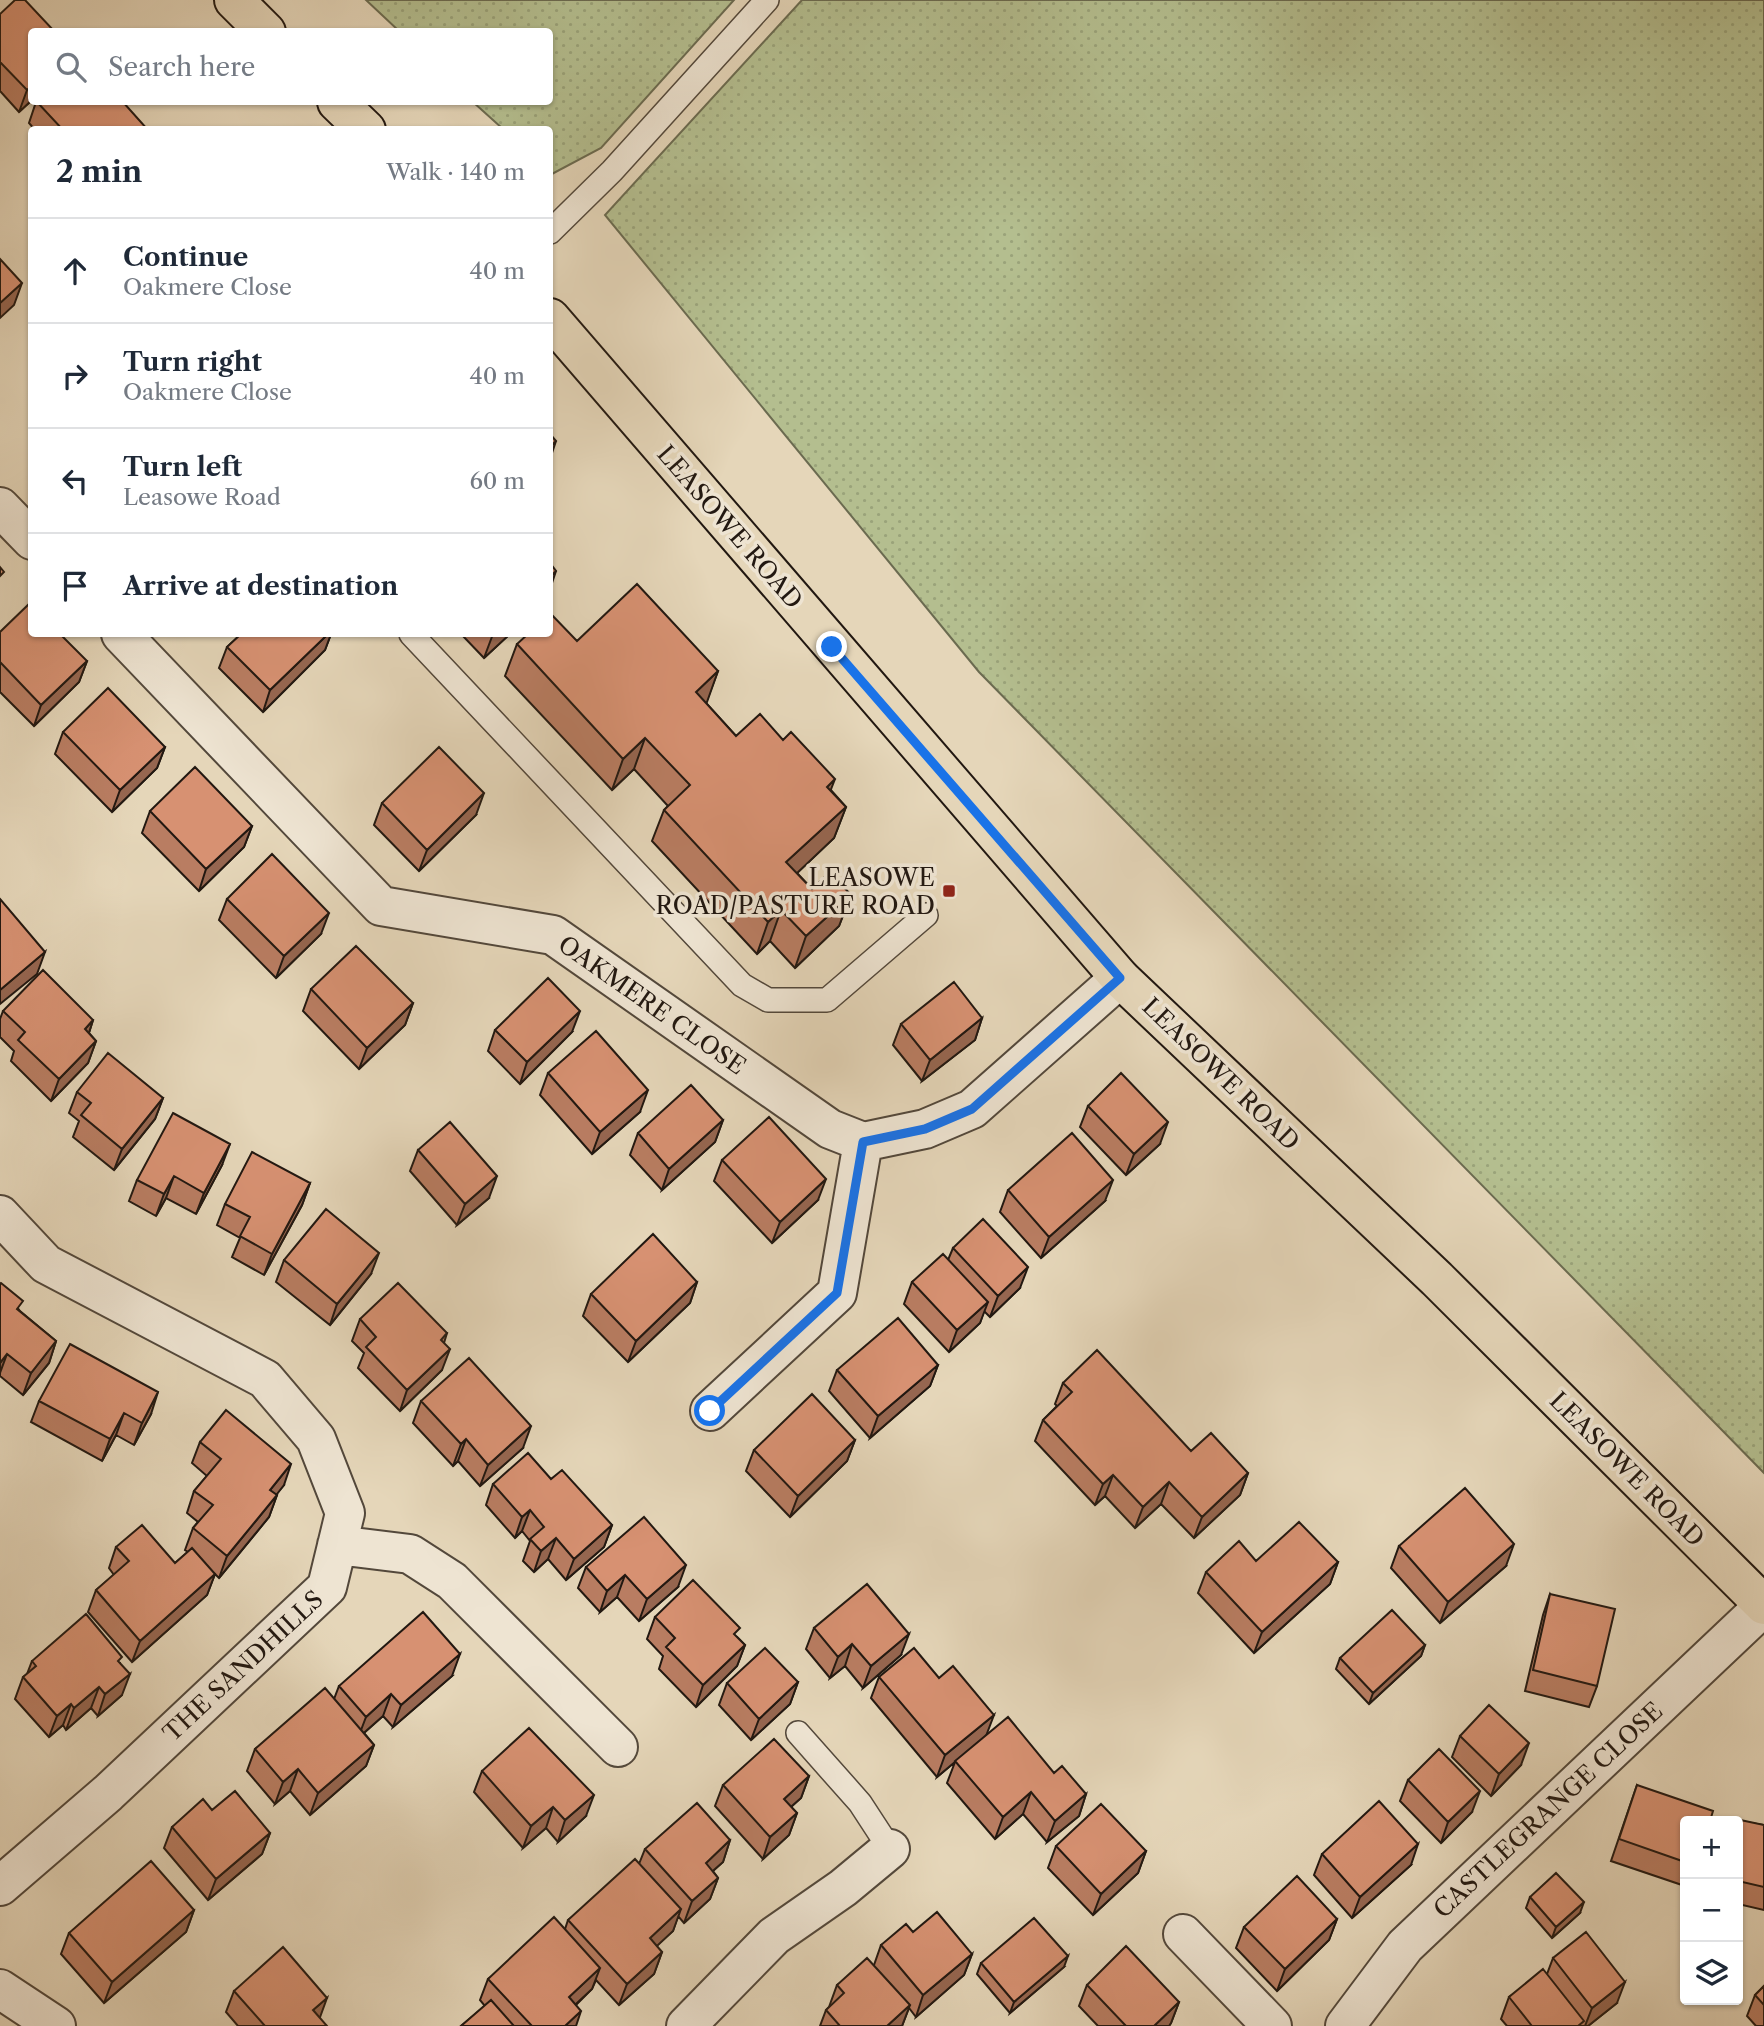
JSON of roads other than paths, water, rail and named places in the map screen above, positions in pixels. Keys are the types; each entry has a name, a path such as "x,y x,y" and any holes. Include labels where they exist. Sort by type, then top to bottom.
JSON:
{"main road":[{"path":"234,0 262,28"},
{"path":"340,105 362,126"},
{"name":"LEASOWE ROAD","path":"553,320 1120,978 1437,1279 1764,1606"}],"street":[{"path":"0,507 28,536"},
{"name":"OAKMERE CLOSE","path":"124,637 382,906 553,936 830,1129 863,1142"},
{"path":"710,1411 837,1293 863,1142 925,1129 972,1109 1120,978"},
{"name":"THE SANDHILLS","path":"0,1215 46,1264 265,1379 316,1439 345,1513 327,1587 108,1793 0,1886"},
{"path":"337,1545 411,1554 452,1581 618,1747"},
{"name":"CASTLEGRANGE CLOSE","path":"1345,2026 1405,1945 1764,1606"},
{"path":"686,2026 774,1936 843,1888 890,1849"},
{"path":"1183,1934 1272,2026"},
{"path":"0,1989 55,2026"}],"lane":[{"path":"553,229 612,171 767,0"},
{"path":"414,637 742,985 768,1000 827,1000 926,915"},
{"path":"798,1733 860,1803 890,1849"}],"place":[{"name":"LEASOWE ROAD/PASTURE ROAD","path":"949,891"}]}
